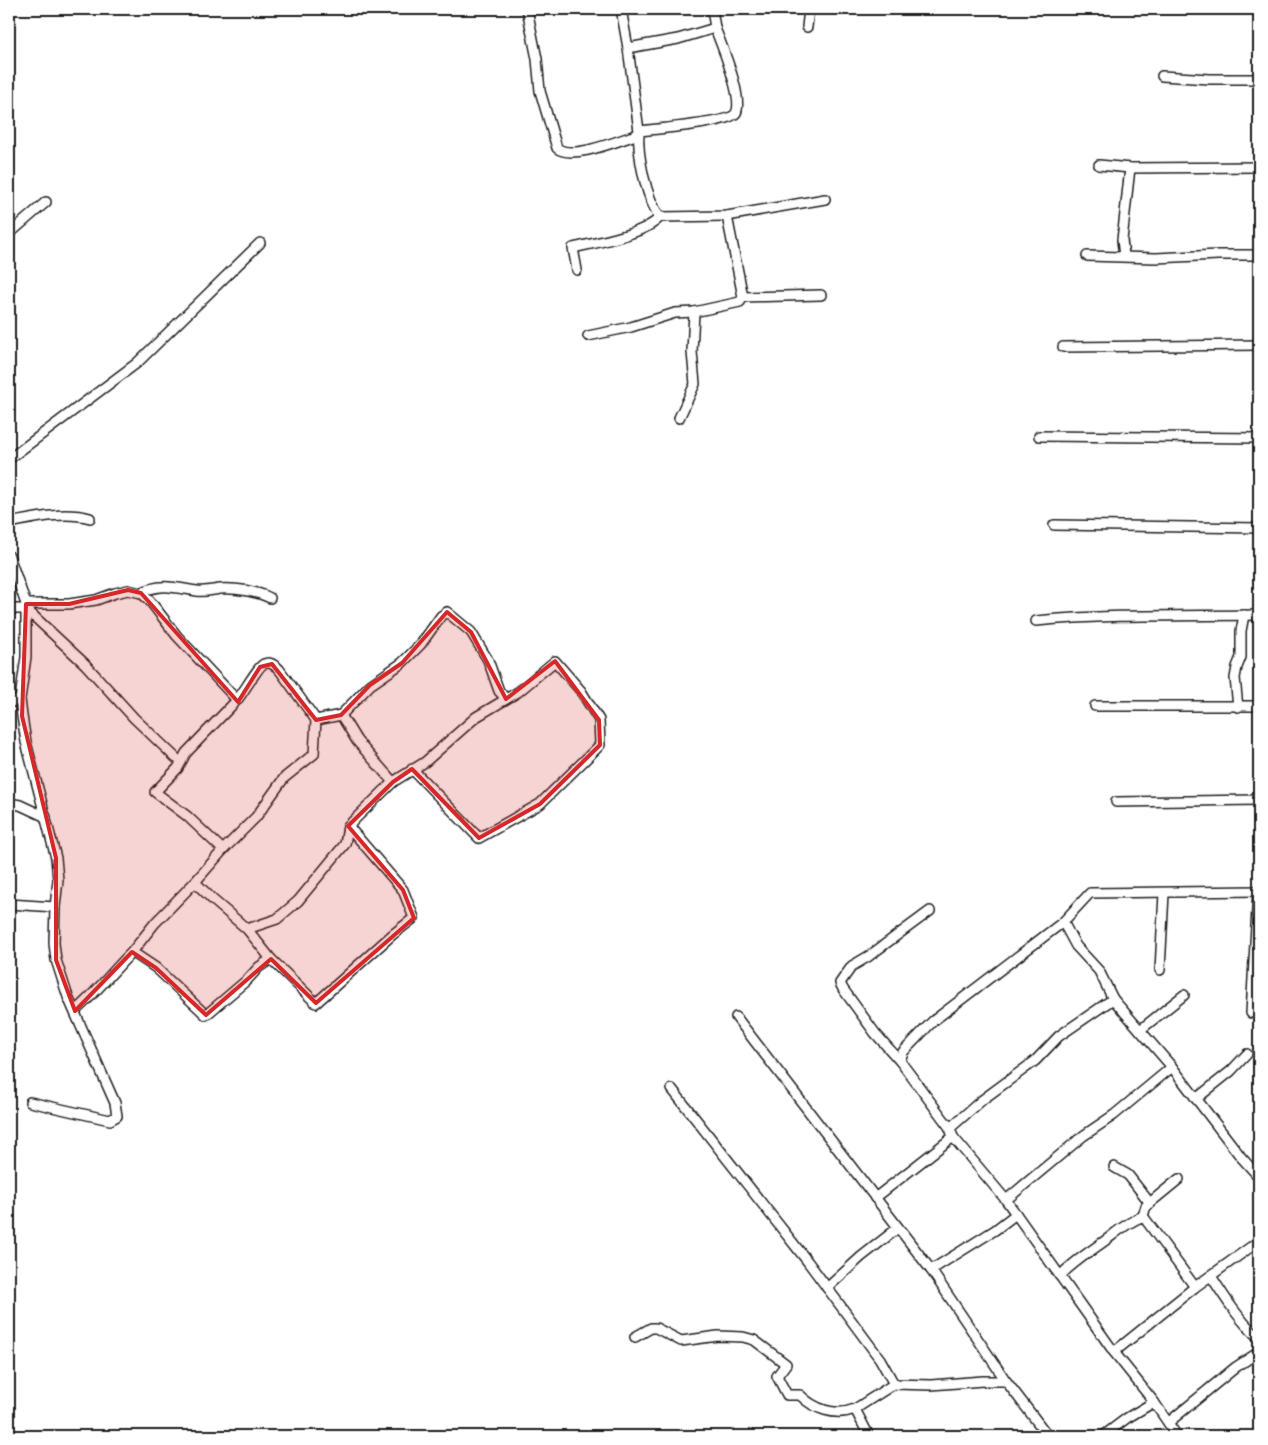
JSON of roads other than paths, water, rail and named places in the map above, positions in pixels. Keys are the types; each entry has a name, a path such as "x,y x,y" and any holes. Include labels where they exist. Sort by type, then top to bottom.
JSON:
{"street":[{"path":"527,9 537,59 540,91 557,148 561,151 580,152 639,132 717,121 732,117 735,114 737,109 734,81 715,28 712,9"},
{"path":"621,9 639,132 639,147 654,209 660,217"},
{"path":"807,27 809,9"},
{"path":"628,48 678,39 715,28"},
{"path":"1162,76 1209,79 1259,79"},
{"path":"1099,165 1130,168 1259,167"},
{"path":"1124,256 1122,240 1130,168"},
{"path":"577,270 573,248 644,228 660,217 727,216 825,199"},
{"path":"9,234 46,202"},
{"path":"588,336 631,327 675,313 694,312 740,302 744,296 727,216"},
{"path":"9,459 136,363 189,314 260,243"},
{"path":"1087,256 1156,258 1218,254 1259,255"},
{"path":"744,296 821,295"},
{"path":"679,418 695,384 692,352 694,312"},
{"path":"1063,347 1259,345"},
{"path":"1038,436 1259,438"},
{"path":"9,523 31,518 72,514 90,518"},
{"path":"1054,525 1259,528"},
{"path":"9,556 26,606 26,657 20,699 26,742 56,858 58,880 55,907 56,960 74,1011 115,1102 117,1116 110,1120 30,1102"},
{"path":"141,593 158,586 173,586 198,591 232,590 262,594 270,598"},
{"path":"9,609 96,600 128,590 141,593 150,601 177,636 236,700"},
{"path":"26,606 85,664 134,718 176,758"},
{"path":"316,720 341,715 370,685 402,663 421,644 441,616 447,612 472,632 488,660 499,691 506,699"},
{"path":"1036,621 1210,614 1259,615"},
{"path":"1238,707 1236,678 1241,657 1241,631 1244,615"},
{"path":"247,929 277,919 298,901 345,844 348,826 393,782 412,770 425,762 476,717 518,692 555,661 581,691 599,720 600,745 540,804 479,838 412,770"},
{"path":"74,1011 91,996 132,952 155,922 256,817 284,778 314,754 316,720 279,669 272,664 264,663 260,667 244,691 186,752 178,768 155,792 186,816 223,850"},
{"path":"9,703 20,699"},
{"path":"1095,706 1259,706"},
{"path":"341,715 357,741 393,782"},
{"path":"1116,802 1259,800"},
{"path":"9,803 20,805 46,817"},
{"path":"195,882 247,929 271,958 316,1003 392,935 414,918 403,890 348,826"},
{"path":"900,1061 903,1052 933,1021 1063,922 1090,893 1259,891 1252,1013"},
{"path":"1160,970 1164,893"},
{"path":"9,904 55,907"},
{"path":"930,911 852,966 840,983 874,1033 900,1061 951,1133 1006,1200 1114,1352 1169,1422 1177,1436"},
{"path":"1063,922 1076,946 1099,972 1113,999 1172,1067 1241,1157 1259,1177"},
{"path":"132,952 156,968 206,1015 271,958"},
{"path":"1140,1030 1184,995"},
{"path":"875,1198 951,1133 982,1100 1035,1061 1059,1036 1113,999"},
{"path":"736,1016 931,1270 1006,1381 1048,1436"},
{"path":"1196,1099 1232,1072 1247,1054"},
{"path":"1006,1200 1083,1136 1114,1116 1172,1067"},
{"path":"672,1088 827,1288 880,1359 894,1384"},
{"path":"1114,1167 1128,1175 1150,1203"},
{"path":"1060,1276 1074,1261 1110,1237 1128,1222 1142,1216 1146,1206 1179,1178"},
{"path":"931,1270 995,1230 1016,1214"},
{"path":"1142,1216 1195,1287"},
{"path":"827,1288 861,1256 898,1228"},
{"path":"1114,1352 1195,1287 1259,1241"},
{"path":"1211,1276 1224,1298 1248,1328 1259,1338"},
{"path":"635,1338 651,1328 656,1328 682,1341 718,1336 743,1337 754,1340 786,1364 777,1376 787,1394 800,1395 820,1409 834,1412 855,1409 894,1384 931,1385 1006,1381"},
{"path":"1169,1422 1236,1367 1259,1352"},
{"path":"1103,1436 1127,1418 1154,1402"},
{"path":"855,1409 869,1436"},
{"path":"1037,1422 1037,1436"}]}
